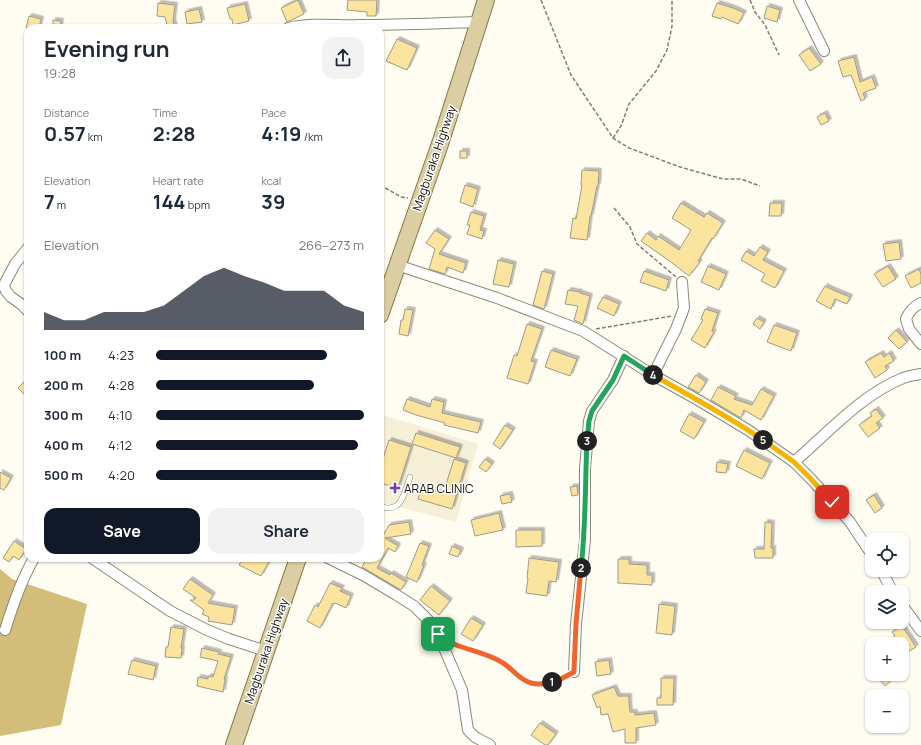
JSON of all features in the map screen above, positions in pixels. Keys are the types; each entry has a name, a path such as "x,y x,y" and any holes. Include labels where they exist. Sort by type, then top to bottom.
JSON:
{"main road":[{"name":"Magburaka Highway","path":"384,303 440,144 486,0"},
{"name":"Magburaka Highway","path":"234,745 297,562"}],"street":[{"path":"799,0 824,52"},
{"path":"384,25 479,22"},
{"path":"24,253 4,286 11,297 24,307"},
{"path":"397,265 498,298 583,331 653,375 748,430 794,462 850,522 865,544"},
{"path":"653,375 676,329 684,308 682,282"},
{"path":"921,303 909,312 906,319 909,329 921,344"},
{"path":"574,672 576,624 584,540 585,468 589,421 592,411 613,380 624,356"},
{"path":"794,462 816,444 850,411 882,388 904,377 921,374"},
{"path":"5,630 19,589 32,562"},
{"path":"98,562 170,611 207,630 266,651"},
{"path":"336,562 363,575 414,606 428,620 438,634 462,690 468,730 475,737 490,745"},
{"path":"909,615 921,631"}],"lane":[{"path":"384,507 396,506 401,502 410,477"}],"path":[{"path":"541,0 571,75 613,138 629,148 680,168 723,179 740,179 760,186"},
{"path":"613,138 621,126 629,104 656,71 667,50 672,26 672,0"},
{"path":"750,0 755,12 765,25 779,55"},
{"path":"384,187 401,197 420,199"},
{"path":"614,208 630,227 637,244 682,282"},
{"path":"583,331 682,314"},
{"path":"438,634 454,644 479,651 502,662 523,680 531,683 540,685 557,681 574,672"}],"shaded area":[{"path":"384,415 478,444 456,522 384,503"},
{"path":"0,569 12,579 87,604 61,725 0,736"}],"building":[{"path":"298,0 304,14 287,22 281,8"},
{"path":"348,0 377,0 376,16 367,16 367,12 347,10"},
{"path":"158,3 175,5 174,24 167,24 165,17 157,16"},
{"path":"717,3 744,13 738,24 722,17 721,19 712,16"},
{"path":"245,4 249,21 233,24 227,8"},
{"path":"767,6 780,10 777,22 764,18"},
{"path":"199,9 202,22 187,24 185,12"},
{"path":"29,16 41,19 40,24 27,24"},
{"path":"53,20 61,21 61,24 53,24"},
{"path":"397,39 417,48 407,70 386,61"},
{"path":"809,48 821,64 810,71 799,55"},
{"path":"854,57 860,82 872,77 876,88 863,93 865,99 861,101 851,75 843,77 838,61"},
{"path":"825,113 829,121 821,125 817,117"},
{"path":"460,151 467,151 467,158 460,158"},
{"path":"582,170 599,171 598,186 590,216 587,240 570,238 573,218 576,219 582,185"},
{"path":"465,185 478,189 473,207 460,202"},
{"path":"681,203 704,217 707,213 723,223 698,261 700,262 689,276 641,241 647,233 656,240 658,236 679,250 691,230 672,218"},
{"path":"770,203 782,203 781,216 769,216"},
{"path":"471,212 484,216 480,230 484,231 482,239 467,234 470,225 467,225"},
{"path":"435,230 449,239 439,254 466,263 463,273 447,267 445,274 429,269 435,249 426,243"},
{"path":"899,242 901,259 886,261 883,244"},
{"path":"760,247 768,252 763,260 784,271 775,288 761,281 765,274 741,260 746,251 754,256"},
{"path":"498,260 514,264 509,287 493,284"},
{"path":"708,266 726,274 719,290 701,282"},
{"path":"888,266 896,279 883,287 874,274"},
{"path":"919,269 921,274 921,283 911,288 905,276"},
{"path":"542,271 553,274 544,309 533,305"},
{"path":"644,271 669,280 666,291 640,282"},
{"path":"825,286 850,297 847,304 835,299 831,309 816,301"},
{"path":"568,290 580,292 590,296 583,324 574,320 578,306 565,304"},
{"path":"603,297 619,304 614,316 597,308"},
{"path":"405,309 413,310 408,336 399,334 401,320 403,320"},
{"path":"705,309 718,313 712,331 714,332 705,348 691,340 703,320 701,319"},
{"path":"757,318 764,322 760,329 753,324"},
{"path":"527,324 542,329 531,361 535,362 528,384 507,378 514,355 517,356"},
{"path":"774,325 797,333 791,351 767,342"},
{"path":"896,330 907,342 899,349 888,338"},
{"path":"551,350 577,359 570,376 545,367"},
{"path":"881,353 884,357 889,353 894,361 885,366 887,370 875,378 865,362"},
{"path":"696,375 706,382 699,393 688,387"},
{"path":"24,382 24,394 18,388"},
{"path":"718,387 736,396 734,399 752,405 761,389 774,396 761,420 744,410 741,418 711,400"},
{"path":"407,399 430,407 432,399 444,402 442,413 481,422 478,433 444,425 445,423 403,410"},
{"path":"876,409 883,418 876,423 880,428 868,437 859,425 872,416 870,413"},
{"path":"689,414 704,422 694,439 680,431"},
{"path":"505,425 513,430 500,449 493,444"},
{"path":"416,433 460,447 456,458 412,444"},
{"path":"389,440 411,447 398,488 384,484 384,456"},
{"path":"744,450 770,463 762,479 736,466"},
{"path":"454,459 466,463 452,509 418,499 422,487 443,494"},
{"path":"485,459 492,464 486,472 479,467"},
{"path":"717,462 728,464 726,473 716,472"},
{"path":"0,472 11,478 4,490 0,488"},
{"path":"577,486 578,495 572,496 570,487"},
{"path":"510,494 512,502 502,504 500,496"},
{"path":"874,495 882,508 875,513 866,500"},
{"path":"499,513 503,530 475,536 471,520"},
{"path":"409,522 411,534 385,538 398,546 395,552 388,548 384,555 384,534 389,525"},
{"path":"765,522 772,523 771,548 773,548 773,558 755,558 754,549 764,549"},
{"path":"516,530 542,530 542,546 516,547"},
{"path":"14,541 24,548 24,552 19,560 13,556 9,562 3,558"},
{"path":"420,543 429,546 422,565 424,565 417,582 406,577"},
{"path":"452,546 461,550 458,557 449,554"},
{"path":"529,558 559,562 556,582 549,581 547,596 526,593"},
{"path":"618,559 629,559 629,564 647,565 647,575 652,575 652,585 618,583"},
{"path":"241,562 269,562 261,576 239,565"},
{"path":"365,562 380,562 377,568 390,575 391,573 406,582 401,590 362,567"},
{"path":"190,579 213,595 208,603 235,608 232,625 208,621 209,617 202,614 204,610 190,600 194,600 196,598 183,589"},
{"path":"330,583 342,588 340,591 351,596 346,608 333,603 320,628 307,621 315,605 318,607"},
{"path":"431,586 450,601 439,615 420,600"},
{"path":"659,604 675,606 672,635 656,633"},
{"path":"471,618 483,625 473,641 461,634"},
{"path":"171,627 184,629 181,658 165,657"},
{"path":"897,629 904,629 916,647 909,651 909,637 894,637 895,636 892,632"},
{"path":"202,648 219,652 218,654 231,657 224,679 223,692 197,686 198,677 208,679 208,676 213,677 218,661 200,657"},
{"path":"132,660 156,666 153,680 128,674"},
{"path":"609,660 611,674 597,676 595,662"},
{"path":"661,678 674,678 673,705 657,705 657,698 661,698"},
{"path":"881,681 891,681 885,686"},
{"path":"614,687 618,696 629,696 630,712 635,712 635,715 654,713 656,725 636,728 636,743 625,743 625,729 613,732 608,714 601,715 600,706 597,708 592,695"},
{"path":"540,723 556,734 548,745 545,745 531,735"}],"place":[{"name":"ARAB CLINIC","path":"395,488"}],"route":[{"path":"438,634 454,644 479,651 502,662 523,680 531,683 540,685 557,681 574,672 576,624 584,540 587,432 592,411 613,380 624,356 653,375 748,430 794,462 832,502"}]}
